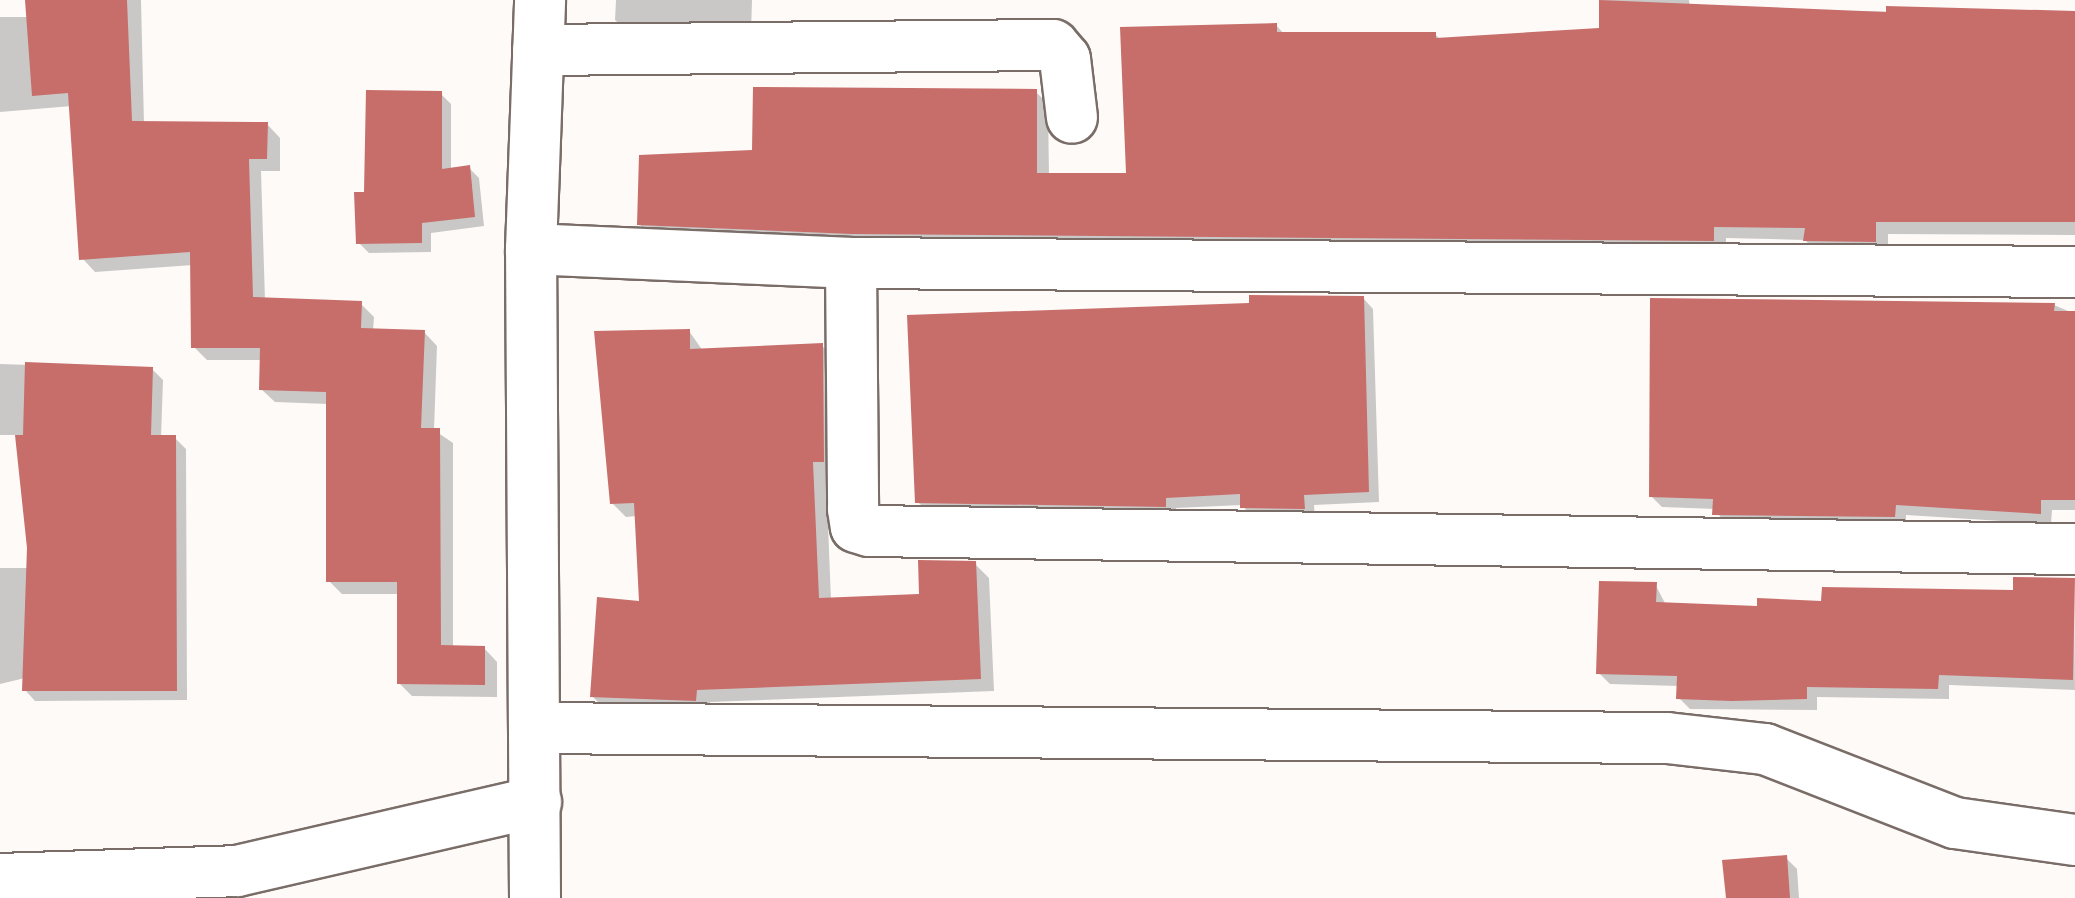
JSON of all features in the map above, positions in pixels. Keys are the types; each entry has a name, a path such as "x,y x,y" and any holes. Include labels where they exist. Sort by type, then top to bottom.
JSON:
{"street":[{"path":"535,898 531,249 540,0"},
{"path":"538,50 1053,45 1065,59 1072,118"},
{"path":"531,249 851,263 2075,272"},
{"path":"851,263 852,508 856,527 869,531 2075,549"},
{"path":"534,728 1666,738 1765,749 1955,823 2074,854"},
{"path":"0,879 236,871 536,802"}],"building":[{"path":"25,0 127,0 132,121 268,122 267,159 249,159 253,297 362,301 361,328 425,330 421,428 440,428 441,645 485,646 485,685 397,684 397,582 326,582 326,392 259,390 260,348 191,348 190,252 79,260 68,93 32,96"},
{"path":"1599,0 1886,12 1886,6 2075,11 2075,222 1876,222 1876,242 1803,241 1805,228 1714,227 1714,241 852,234 637,225 639,155 752,150 753,87 1037,89 1037,173 1126,173 1120,27 1277,23 1277,32 1436,32 1436,38 1599,28"},
{"path":"366,90 442,91 442,169 470,165 475,217 422,223 422,243 356,244 354,192 364,192"},
{"path":"1249,295 1364,296 1369,492 1304,495 1305,509 1240,508 1240,494 1166,498 1166,507 915,503 907,315 1249,303"},
{"path":"1650,298 2055,303 2054,311 2075,311 2075,500 2041,500 2041,514 1896,505 1895,517 1712,515 1713,499 1649,497"},
{"path":"690,329 690,349 823,343 824,462 813,462 819,598 919,594 918,560 976,561 981,679 697,690 696,701 590,697 597,597 639,601 634,503 610,504 594,331"},
{"path":"25,362 153,367 151,435 176,435 177,691 22,691 27,548 15,435 23,435"},
{"path":"2013,577 2075,578 2073,680 1939,675 1938,689 1807,687 1807,699 1732,701 1676,699 1677,676 1596,674 1599,581 1657,582 1656,602 1757,606 1757,598 1821,601 1822,587 2013,590"},
{"path":"1787,855 1790,898 1726,898 1722,860"}]}
